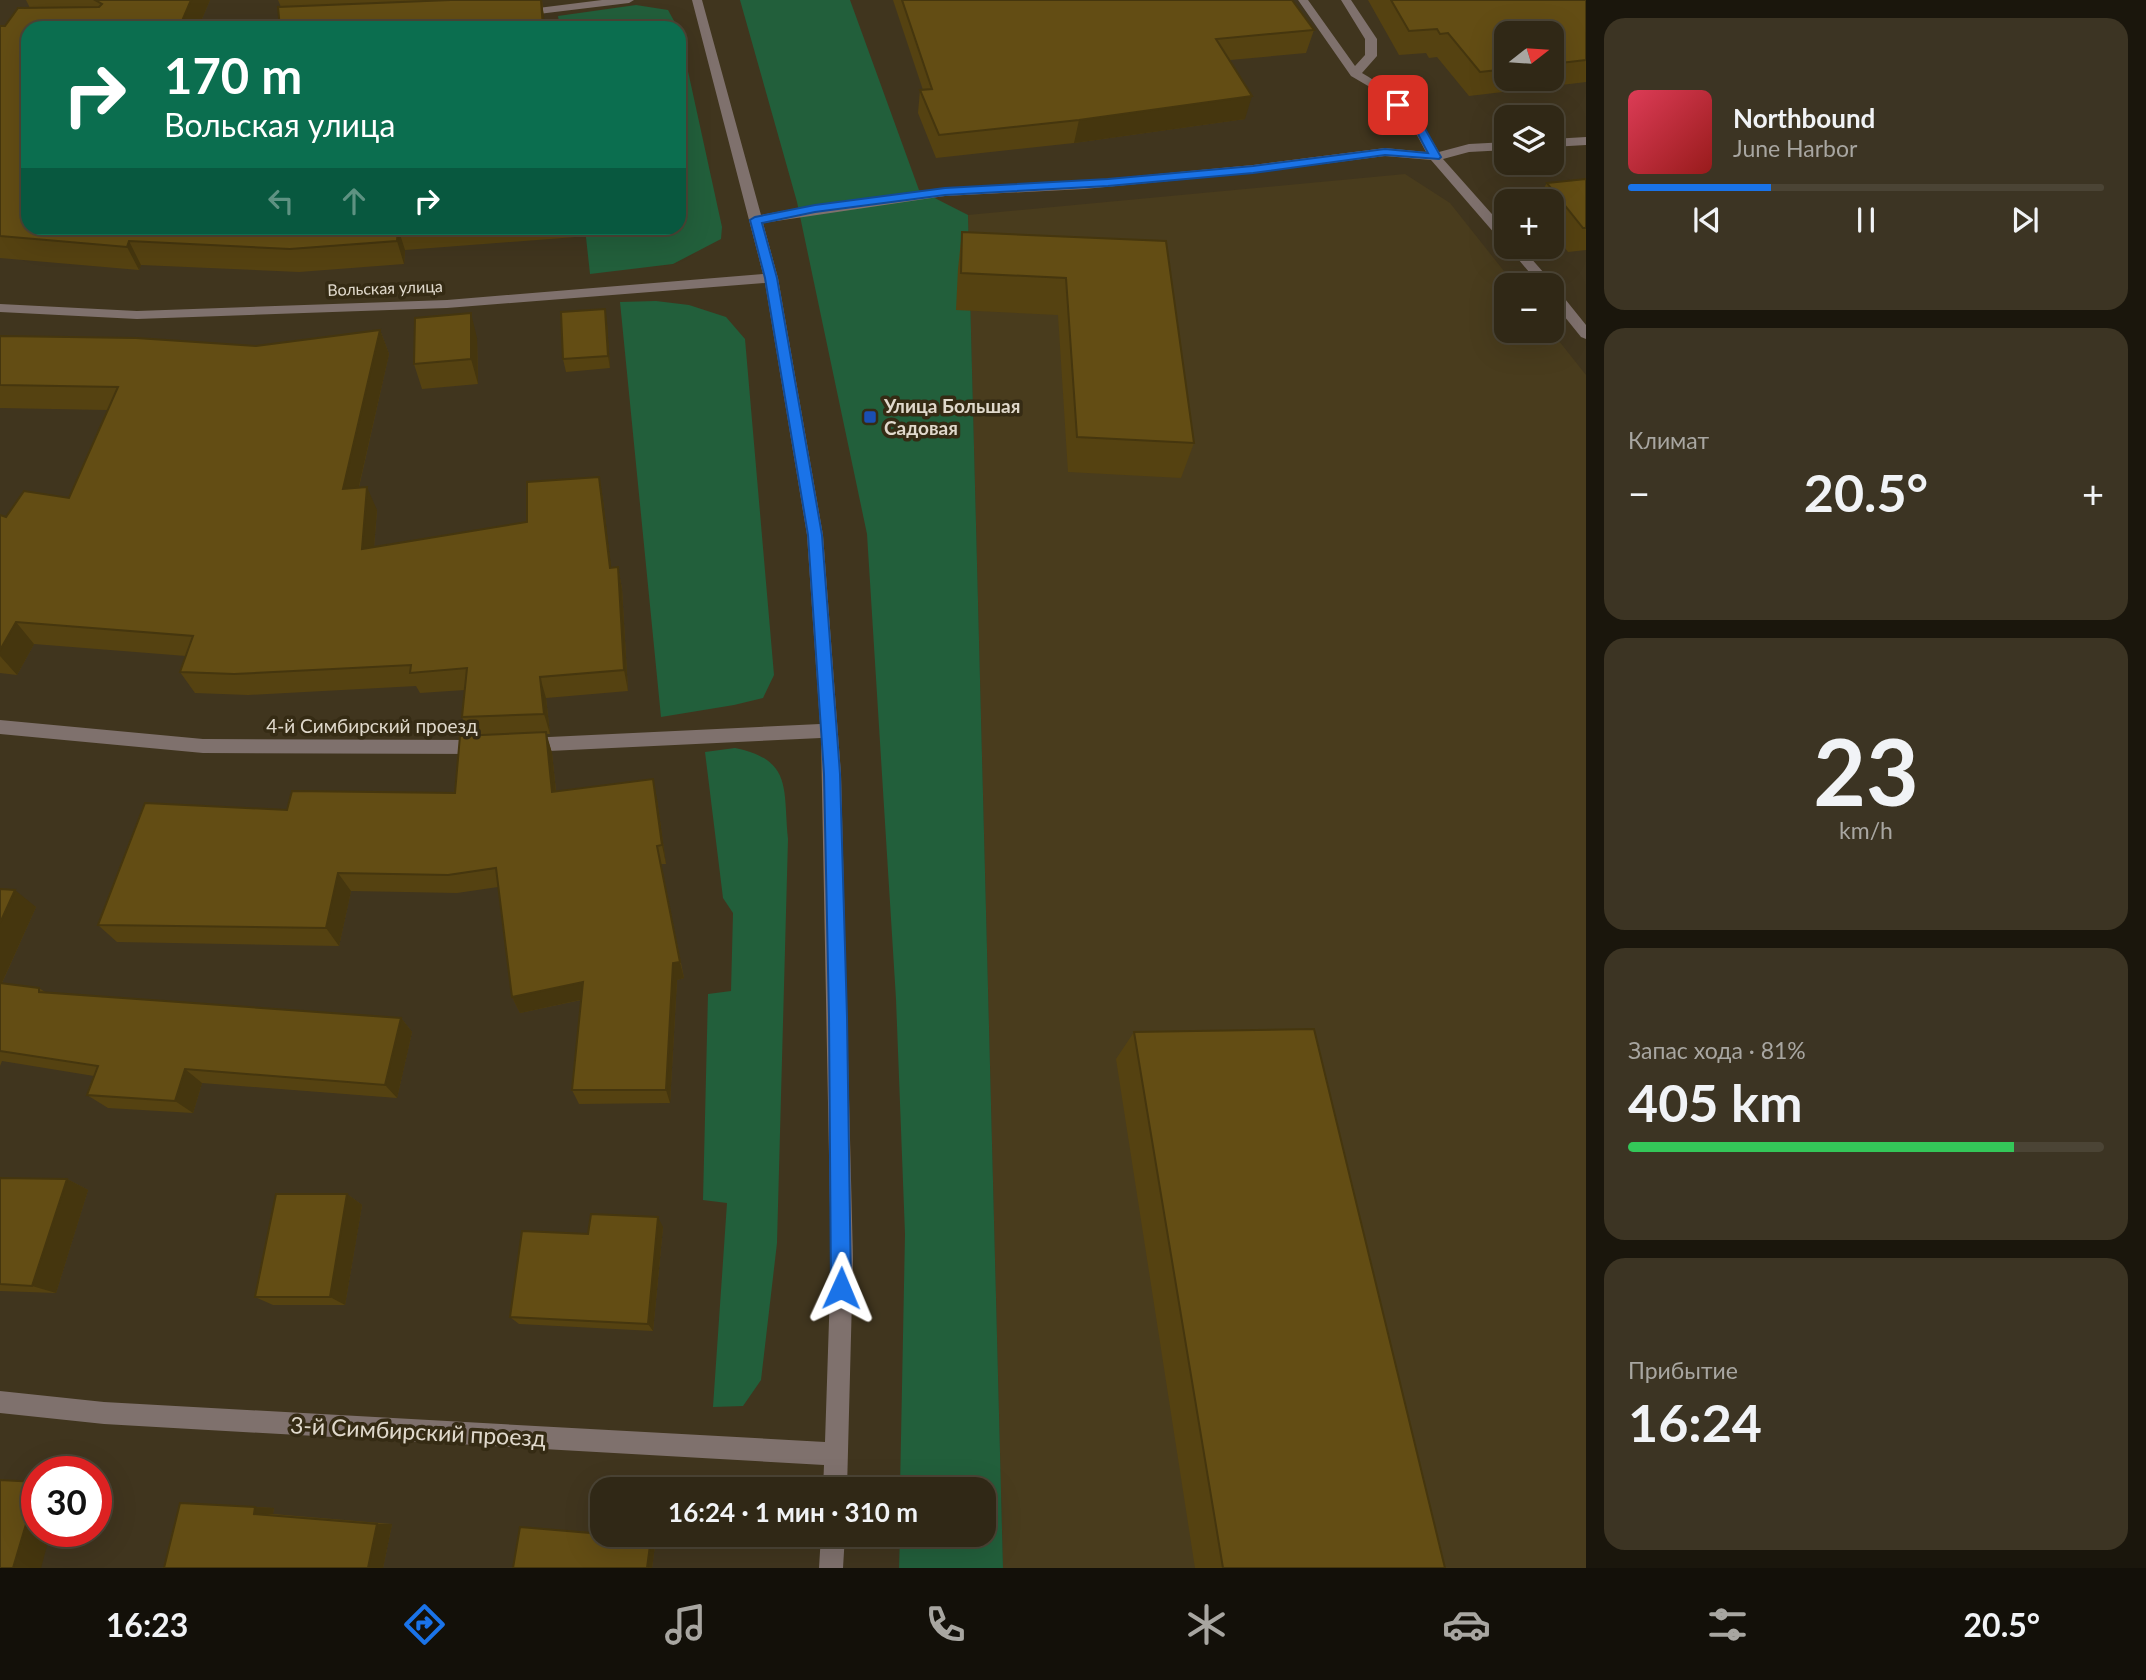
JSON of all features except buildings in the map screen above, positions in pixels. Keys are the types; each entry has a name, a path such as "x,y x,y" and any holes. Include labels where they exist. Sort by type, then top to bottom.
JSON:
{"street":[{"path":"504,14 629,0"},
{"path":"696,0 771,278 815,535 828,731 838,1017 842,1260 836,1477"},
{"path":"1303,0 1355,74 1379,88 1416,122 1435,157 1494,224"},
{"path":"1346,0 1371,39 1371,56 1355,74"},
{"path":"1564,143 1586,141"},
{"path":"755,220 815,209 945,192 1136,180 1253,169 1385,152 1435,157 1469,148 1494,147"},
{"path":"1524,259 1537,273"},
{"name":"Вольская улица","path":"0,308 137,315 447,304 771,278"},
{"path":"1564,307 1586,334"},
{"name":"4-й Симбирский проезд","path":"0,727 203,746 428,748 828,731"},
{"name":"3-й Симбирский проезд","path":"0,1402 118,1414 837,1454"},
{"path":"831,1568 832,1547"}],"shaded area":[{"path":"1405,174 1450,203 1505,273 1494,273 1494,343 1561,343 1586,375 1586,1568 1003,1568 968,215"}],"green space":[{"path":"740,0 850,0 919,190 968,215 1003,1568 899,1568 900,1547 996,1547 996,1477 900,1477 905,1234 896,999 867,534 797,202"},
{"path":"636,5 668,10 674,21 559,21 558,16"},
{"path":"686,62 722,227 721,239 673,264 590,274 586,235 686,235"},
{"path":"656,301 689,305 726,317 745,339 774,675 763,698 661,717 620,302"},
{"path":"735,748 754,753 776,769 781,779 786,805 788,839 777,1243 761,1380 743,1406 713,1407 727,1203 703,1200 708,994 731,991 733,913 723,898 705,752"}],"place":[{"name":"Улица Большая Садовая","path":"870,417"}],"route":[{"path":"841,1288 832,774 815,535 771,278 755,220 815,209 945,192 1108,183 1253,169 1385,152 1435,157 1416,122 1398,105"}]}
